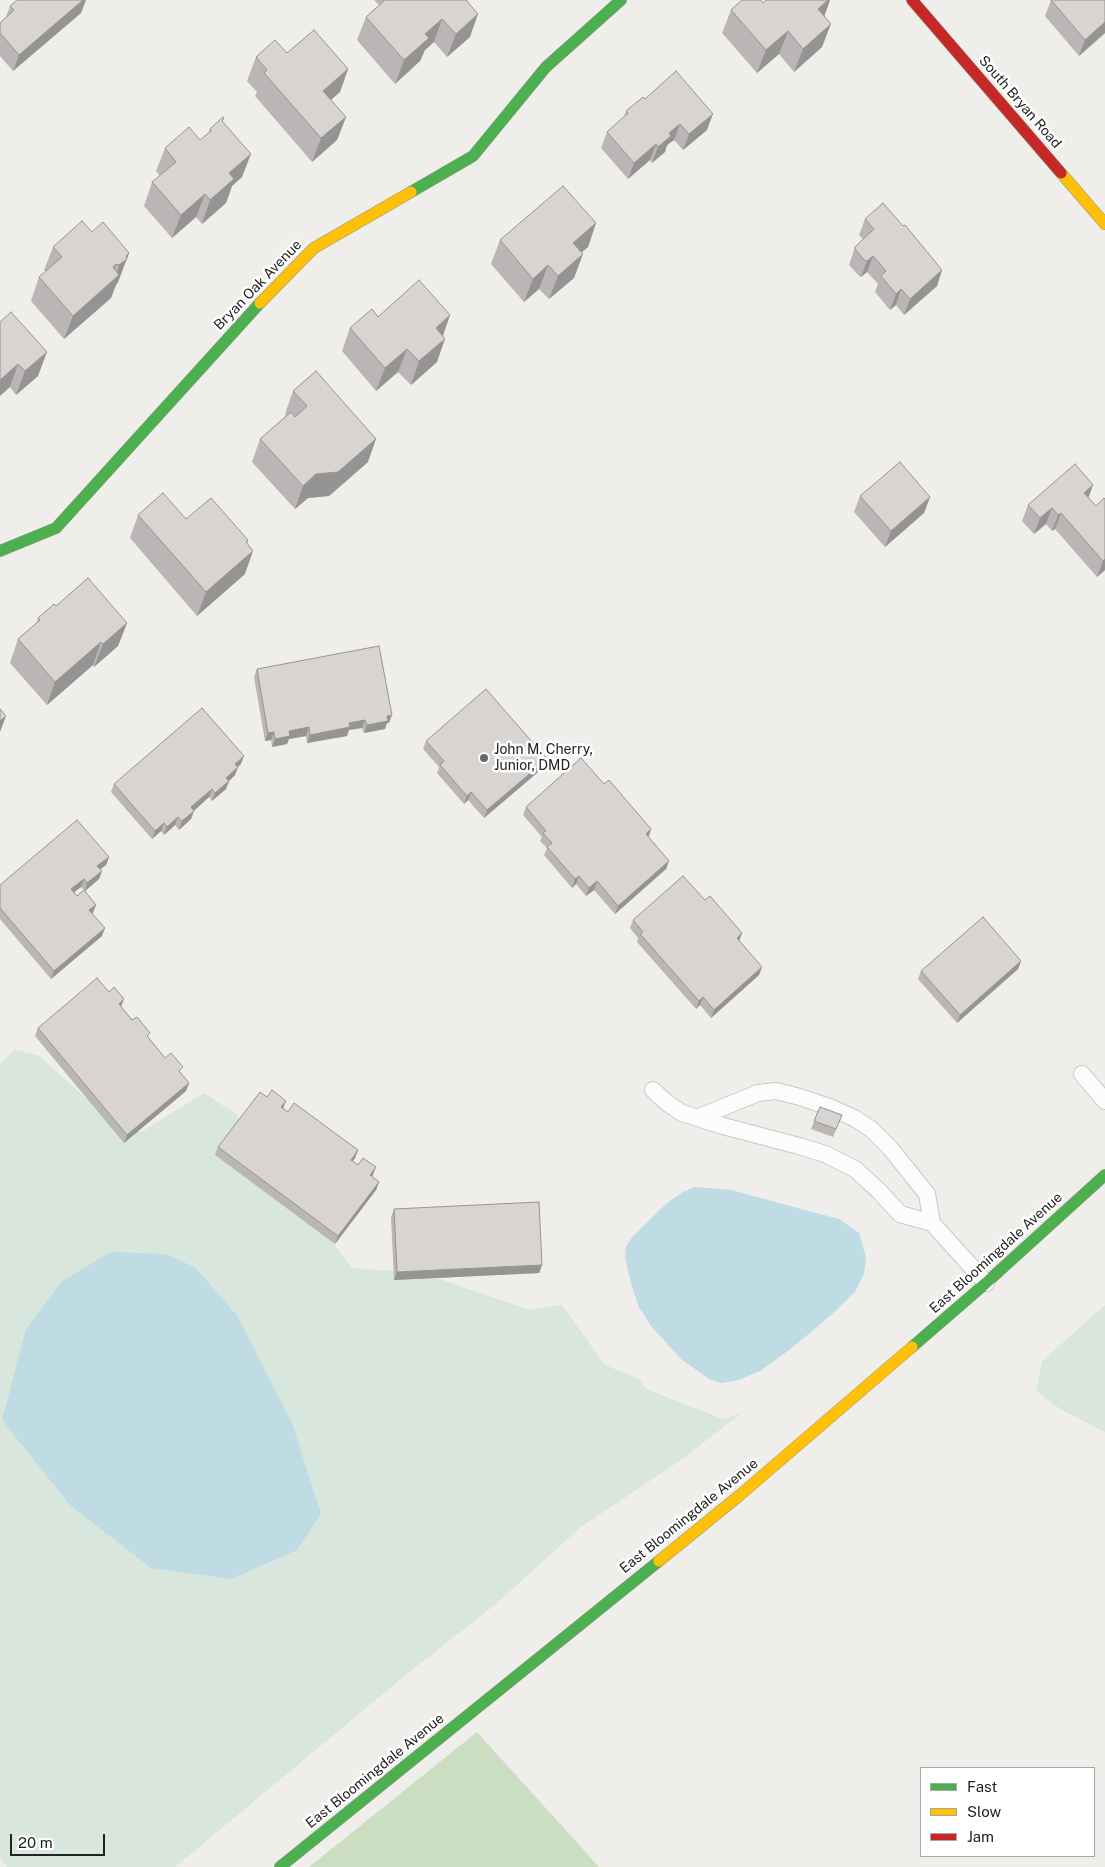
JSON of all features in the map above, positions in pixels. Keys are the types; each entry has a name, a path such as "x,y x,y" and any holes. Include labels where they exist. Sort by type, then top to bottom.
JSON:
{"street":[{"name":"Bryan Oak Avenue","path":"0,550 56,528 256,306 314,248 473,156 546,68 620,0"},
{"name":"South Bryan Road","path":"912,0 1105,224"},
{"name":"East Bloomingdale Avenue","path":"280,1867 740,1495 986,1283 1105,1175"}],"lane":[{"path":"1082,1074 1105,1101"},
{"path":"653,1090 682,1113 825,1154 856,1169 879,1190 900,1214 932,1223"},
{"path":"699,1117 758,1093 776,1091 800,1096 854,1118 871,1129 890,1148 927,1194 932,1223 986,1283"}],"green space":[{"path":"477,1732 599,1867 309,1867"}],"shaded area":[{"path":"14,1050 38,1055 109,1119 141,1132 204,1093 236,1114 352,1268 422,1273 530,1310 562,1305 605,1365 639,1379 646,1389 723,1419 742,1413 678,1462 581,1527 497,1603 402,1678 175,1867 7,1867 0,1859 0,1064"},
{"path":"1105,1305 1105,1432 1060,1409 1036,1391 1042,1361"}],"water":[{"path":"695,1187 731,1190 839,1219 859,1233 866,1257 864,1274 855,1292 792,1348 760,1371 739,1380 721,1383 709,1379 681,1359 651,1326 639,1307 625,1258 626,1246 633,1236 668,1202"},
{"path":"111,1252 166,1254 196,1268 238,1317 292,1423 321,1514 297,1550 231,1579 151,1568 71,1506 2,1420 26,1329 61,1282"}],"building":[{"path":"17,0 83,0 19,55 0,33 0,23 14,10 10,6"},
{"path":"385,0 466,0 478,14 456,34 442,19 425,34 429,38 404,60 366,17"},
{"path":"742,0 761,0 763,3 766,0 828,0 818,9 831,24 803,49 788,31 766,50 731,10"},
{"path":"1051,0 1105,0 1105,22 1085,40"},
{"path":"314,30 348,69 323,91 346,117 321,138 264,73 267,70 256,57 275,40 287,53"},
{"path":"676,71 713,114 689,134 680,124 669,133 671,136 658,147 656,144 634,163 607,132 628,113 626,111 643,97 645,99"},
{"path":"223,117 222,121 251,154 229,173 234,179 210,200 205,194 181,215 152,182 176,162 165,148 189,127 200,140"},
{"path":"563,186 596,223 573,243 583,254 558,276 548,265 533,279 500,240"},
{"path":"883,203 903,226 905,225 942,270 910,299 901,289 896,294 881,276 886,271 873,256 867,261 864,260 855,249 874,229 865,219"},
{"path":"82,221 92,232 103,222 129,253 126,256 127,259 113,267 119,275 73,316 39,277 62,257 53,247"},
{"path":"419,280 450,315 436,328 445,339 419,361 407,349 385,368 350,328 372,309 378,317"},
{"path":"11,312 47,352 25,371 18,364 0,380 0,322"},
{"path":"316,371 376,439 338,472 316,474 303,486 260,439 291,412 295,417 307,406 293,391"},
{"path":"900,462 930,497 891,531 860,496"},
{"path":"1075,464 1093,485 1084,493 1096,506 1105,499 1105,559 1103,561 1061,513 1058,515 1052,508 1040,518 1028,505"},
{"path":"163,493 186,519 211,498 248,540 246,542 253,551 206,592 138,515"},
{"path":"88,578 127,623 103,644 101,642 55,682 18,639 40,620 38,618 54,604 56,606"},
{"path":"379,646 392,715 387,716 388,721 367,725 365,720 349,723 350,727 310,735 309,727 289,731 290,736 275,739 274,732 268,733 257,669"},
{"name":"John M. Cherry, Junior, DMD","path":"486,689 547,759 487,810 471,792 467,796 440,765 444,761 426,741"},
{"path":"202,708 244,756 235,764 238,767 226,778 229,781 215,793 212,789 191,807 194,811 182,821 178,817 167,827 164,823 155,831 114,784"},
{"path":"0,709 6,716 0,721"},
{"path":"581,758 604,784 609,780 651,829 646,834 669,861 618,906 597,881 589,888 579,876 575,879 547,847 552,843 543,833 546,831 526,807"},
{"path":"77,820 109,857 97,866 102,871 87,883 84,879 71,889 77,896 84,890 96,905 89,910 105,928 54,971 0,908 0,885"},
{"path":"683,876 705,900 710,896 742,933 737,938 762,967 714,1010 703,997 699,1001 640,934 643,932 633,920"},
{"path":"983,917 1021,961 960,1015 921,971"},
{"path":"97,978 109,992 114,987 124,999 119,1004 132,1020 137,1017 150,1033 147,1036 165,1058 171,1053 183,1067 179,1071 189,1083 127,1135 38,1028"},
{"path":"272,1090 286,1101 281,1107 288,1112 294,1103 358,1150 351,1160 358,1165 363,1158 376,1167 370,1175 379,1182 338,1236 218,1147 260,1092 267,1097"},
{"path":"820,1107 842,1115 836,1129 814,1121"},
{"path":"539,1202 542,1265 397,1272 394,1209"}],"traffic: fast":[{"path":"411,192 473,156 546,67 621,0"},
{"path":"0,551 56,528 260,303"},
{"path":"912,1347 1105,1175"},
{"path":"280,1867 659,1561"}],"traffic: slow":[{"path":"1061,173 1105,224"},
{"path":"260,303 314,248 411,192"},
{"path":"659,1561 740,1495 912,1347"}],"traffic: jam":[{"path":"912,0 1061,173"}],"place":[{"name":"John M. Cherry, Junior, DMD","path":"484,758"}]}
